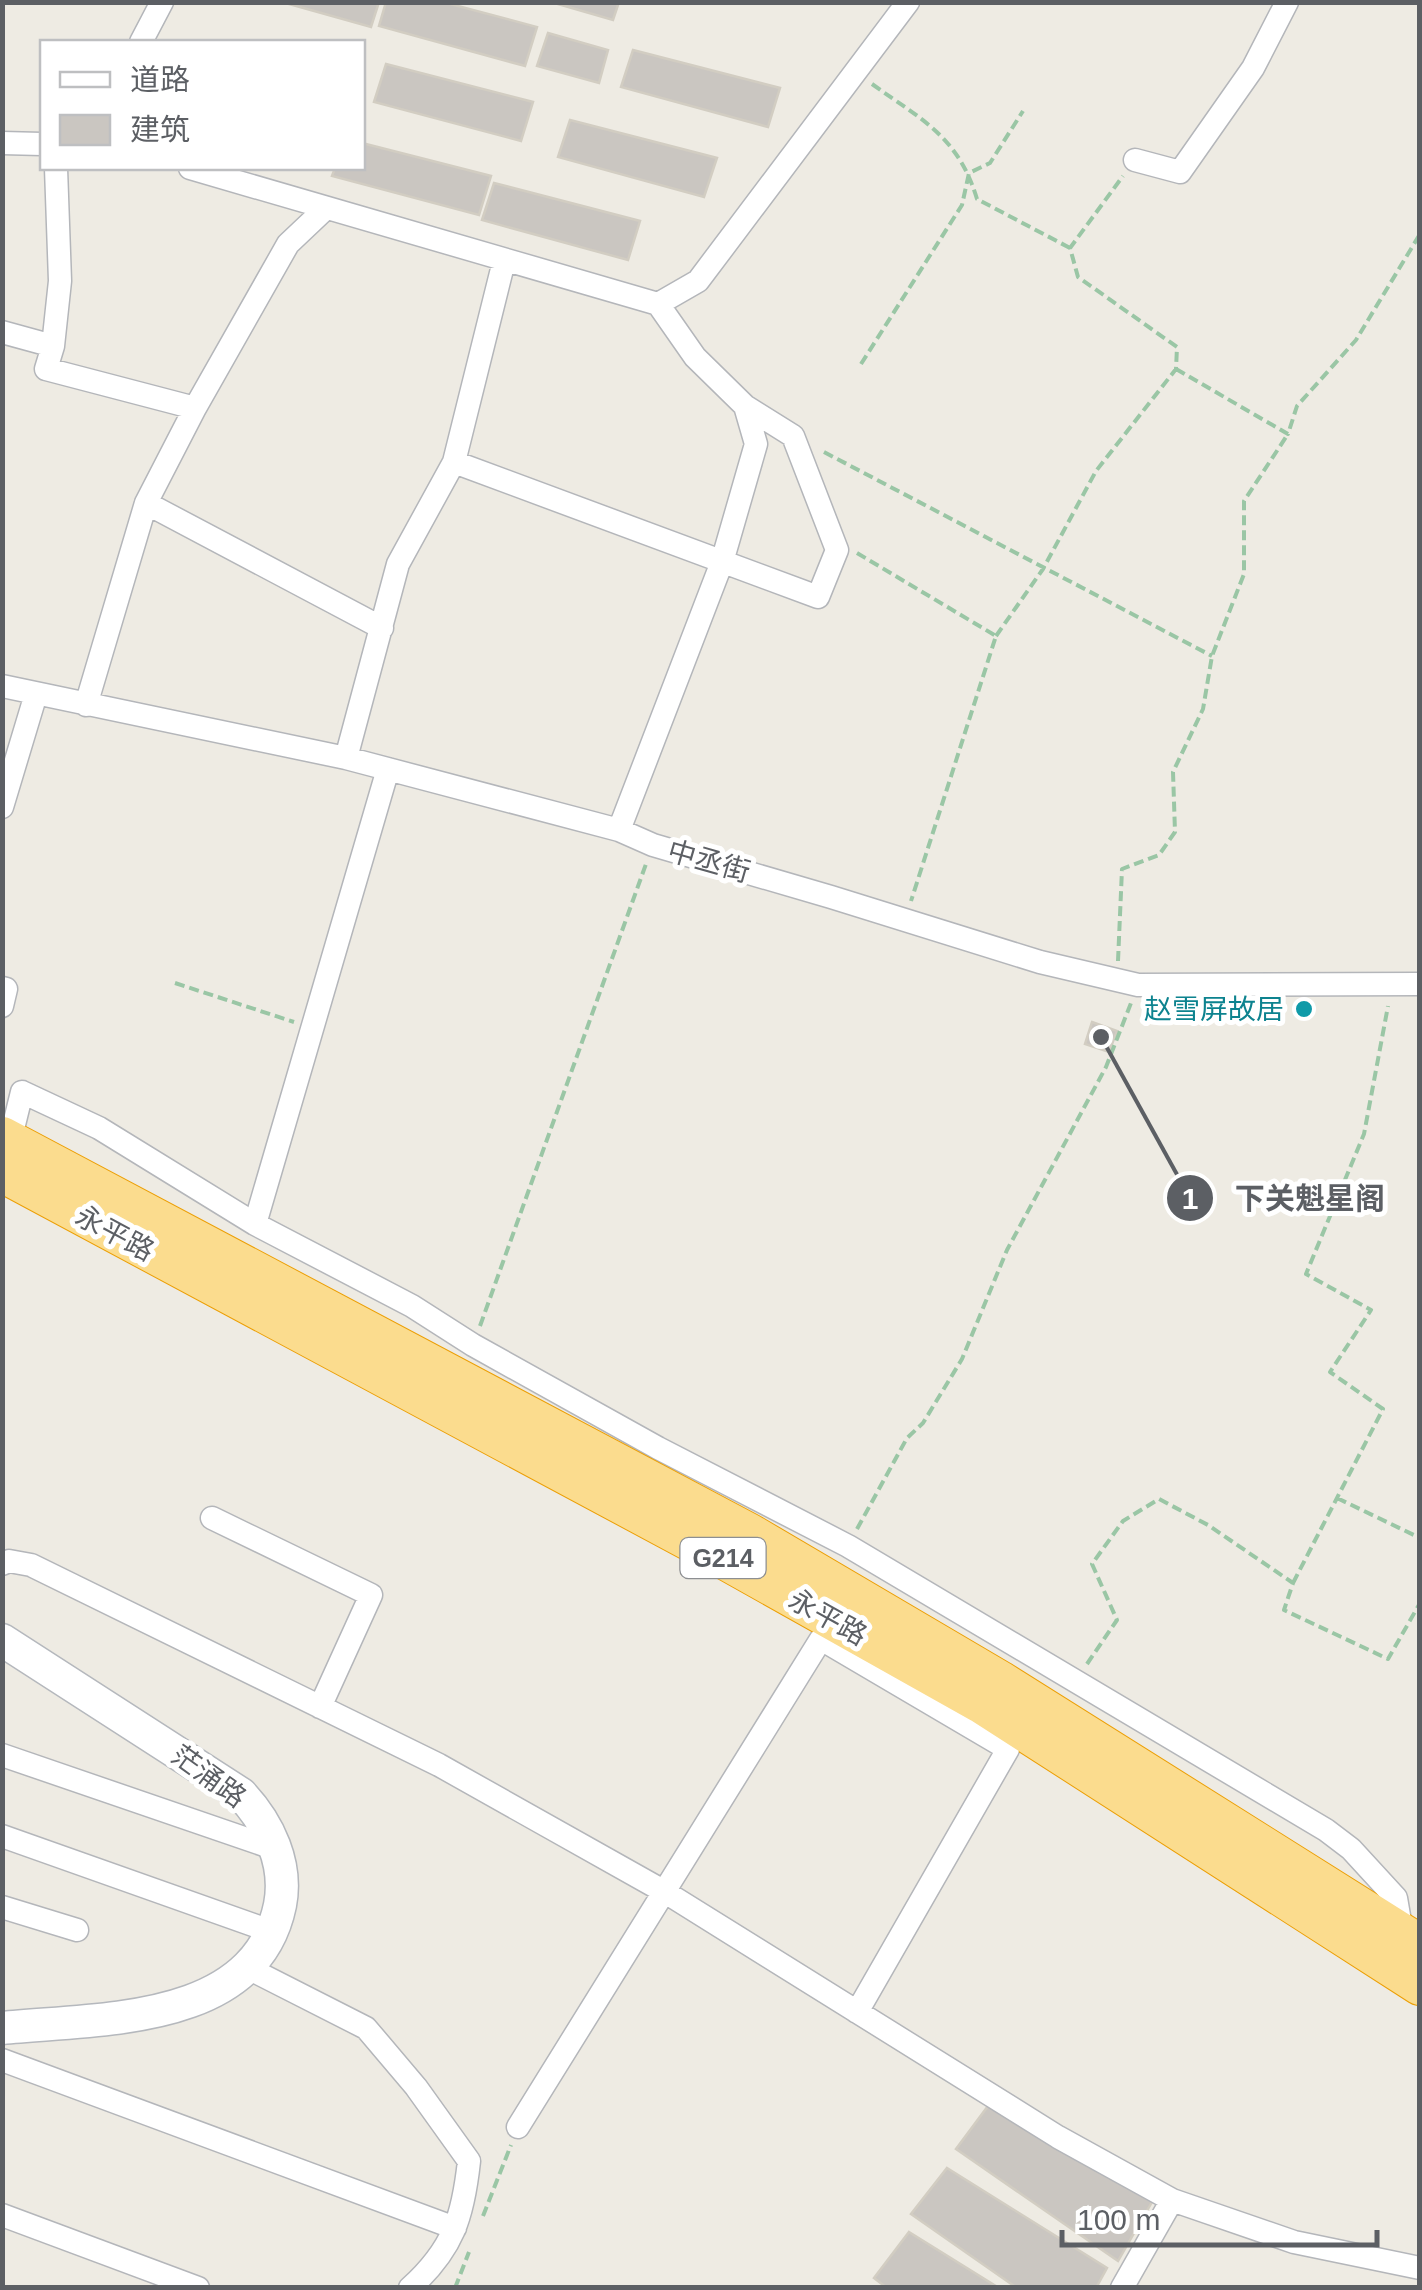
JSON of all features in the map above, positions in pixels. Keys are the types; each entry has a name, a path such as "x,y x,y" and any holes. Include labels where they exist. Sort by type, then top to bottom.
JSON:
{"highway":[{"name":"永平路","path":"5,1150 750,1534 1000,1681 1411,1939"},
{"name":"永平路","path":"5,1150 981,1703 1420,1986"}],"street":[{"path":"142,40 162,2"},
{"path":"658,304 698,281 908,2"},
{"path":"1134,160 1180,172 1253,68 1287,2"},
{"path":"2,143 40,144"},
{"path":"56,170 60,281 53,346 46,369 195,408"},
{"path":"197,170 658,304 695,357 745,406 793,436 837,550 818,597 454,462"},
{"path":"86,704 146,503 288,244 326,209"},
{"path":"346,758 398,564 454,462 504,260"},
{"path":"2,332 53,346"},
{"path":"619,830 722,562 756,444 745,406"},
{"path":"146,503 382,628"},
{"name":"中丞街","path":"2,686 388,769 619,830 652,845 1040,962 1128,983 1392,987 1420,984"},
{"path":"2,806 36,694"},
{"path":"255,1224 388,769"},
{"path":"2,988 6,989 2,1006"},
{"path":"5,1150 12,1085 99,1128 255,1224 412,1306 658,1448 848,1546 1326,1830 1351,1849 1396,1898 1411,1939"},
{"path":"212,1518 371,1595 320,1707"},
{"path":"2,1564 9,1561 31,1565 438,1766 665,1892 1058,2137 1172,2200 1294,2242 1420,2268"},
{"path":"518,2127 821,1639 1008,1749 857,2012"},
{"name":"茫涌路","path":"2,1640 241,1794 260,1817 276,1849 282,1894 272,1932 248,1968 215,1993 187,2004 126,2016 2,2028"},
{"path":"2,1755 276,1849"},
{"path":"2,1836 272,1932"},
{"path":"2,1908 77,1930"},
{"path":"248,1968 366,2028 416,2087 469,2161 464,2203 443,2255 410,2288"},
{"path":"2,2060 455,2228"},
{"path":"1122,2288 1172,2200"},
{"path":"2,2215 198,2288"}],"path":[{"path":"856,72 946,137 969,173 977,199 1070,248 1078,277 1177,346 1176,369 1096,471 1043,569 996,636 904,920"},
{"path":"969,173 990,163 1023,111"},
{"path":"1070,248 1134,160"},
{"path":"861,364 962,205 969,173"},
{"path":"848,1546 907,1438 923,1424 962,1360 1007,1250 1106,1066 1128,983 1122,870 1159,856 1175,832 1173,772 1202,709 1212,656 1244,574 1244,501 1288,434 1298,406 1356,340 1420,234"},
{"path":"1176,369 1288,434"},
{"path":"793,436 1212,656"},
{"path":"832,537 996,636"},
{"path":"474,1344 652,845"},
{"path":"175,983 312,1028"},
{"path":"1392,987 1364,1134 1306,1274 1371,1310 1330,1372 1383,1410 1284,1610 1388,1659 1420,1603"},
{"path":"1337,1498 1420,1538"},
{"path":"1076,1680 1117,1620 1092,1564 1123,1521 1158,1499 1208,1525 1294,1584"},
{"path":"483,2216 518,2127"},
{"path":"455,2288 469,2252"}],"building":[{"path":"282,2 379,2 371,27"},
{"path":"386,2 443,2 537,27 525,66 379,26"},
{"path":"551,2 619,2 613,20"},
{"path":"548,33 608,50 599,83 537,66"},
{"path":"633,50 780,88 768,127 621,87"},
{"path":"386,64 533,102 521,141 374,102"},
{"path":"570,120 717,158 704,197 558,157"},
{"path":"365,144 491,176 479,215 332,176 334,170 365,170"},
{"path":"494,183 640,221 628,260 482,220"},
{"path":"1092,1022 1117,1031 1109,1052 1085,1044"},
{"path":"991,2102 1152,2202 1118,2261 956,2149"},
{"path":"947,2168 1107,2268 1096,2288 1017,2288 911,2214"},
{"path":"909,2232 999,2288 887,2288 874,2278"}],"place":[{"name":"赵雪屏故居","path":"1304,1009"},
{"name":"下关魁星阁","path":"1101,1037"}]}
